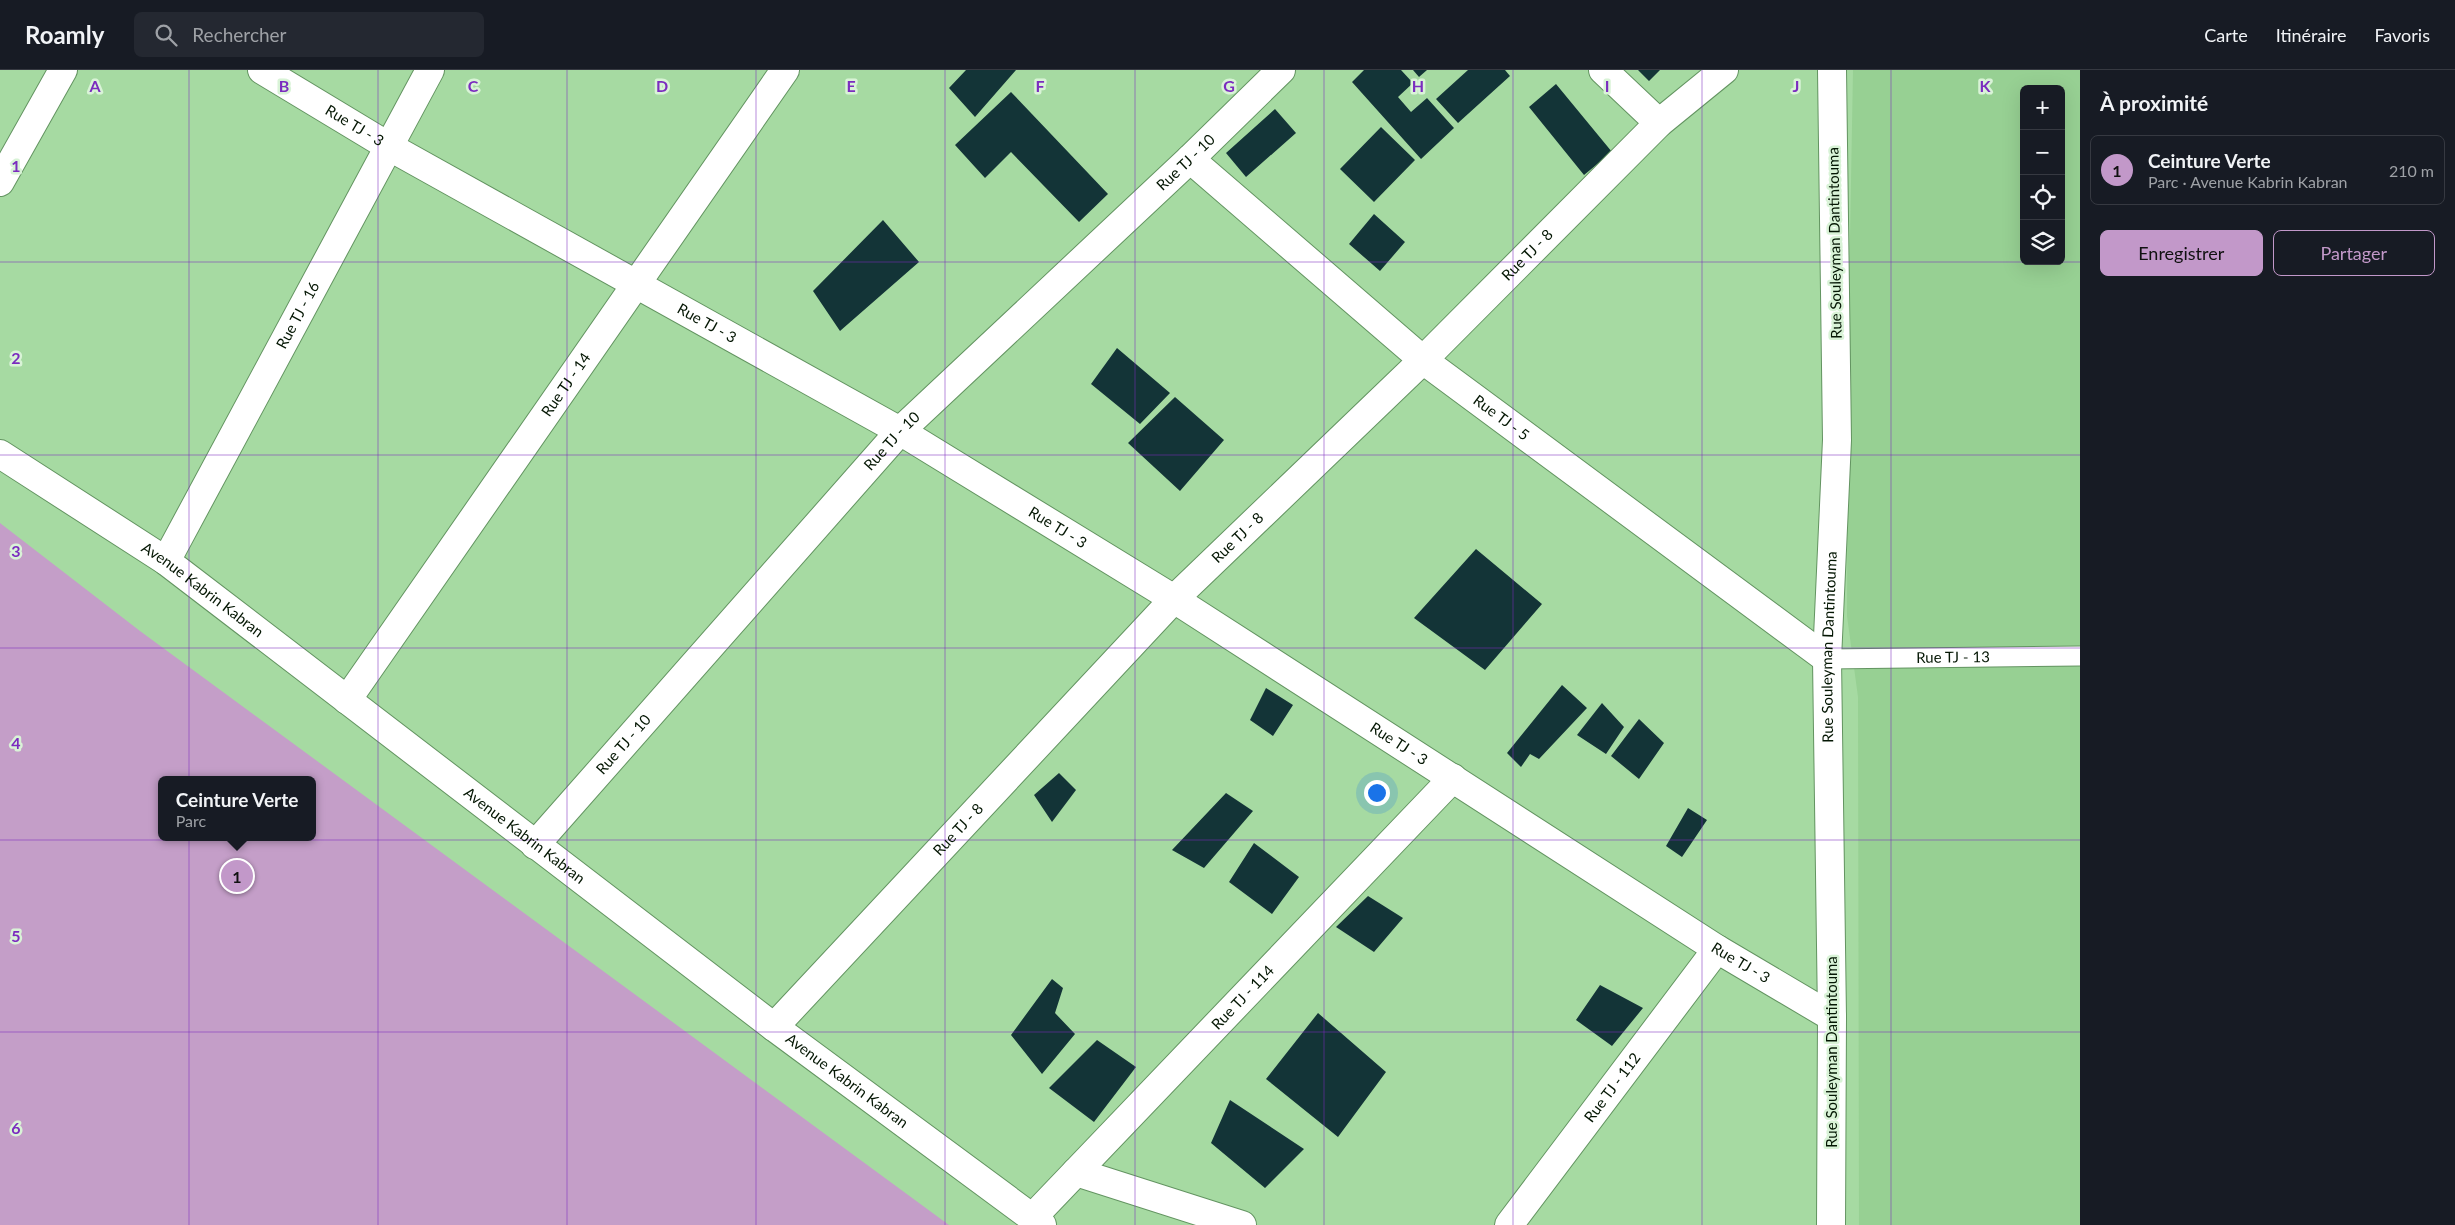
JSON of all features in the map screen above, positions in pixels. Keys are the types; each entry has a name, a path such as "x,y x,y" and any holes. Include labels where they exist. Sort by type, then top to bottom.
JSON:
{"street":[{"path":"0,182 63,70"},
{"name":"Rue TJ - 3","path":"262,70 388,146 900,431 1174,598 1718,949 1832,1017"},
{"name":"Rue TJ - 16","path":"166,561 430,70"},
{"name":"Rue TJ - 14","path":"347,700 786,70"},
{"name":"Rue TJ - 10","path":"536,845 900,431 1190,160 1281,70"},
{"path":"1603,70 1659,123"},
{"name":"Rue TJ - 8","path":"774,1027 1174,598 1423,360 1659,123 1724,70"},
{"name":"Rue Souleyman Dantintouma","path":"1831,1225 1832,1017 1827,659 1837,440 1832,70"},
{"name":"Rue TJ - 5","path":"1190,160 1423,360 1827,659"},
{"name":"Avenue Kabrin Kabran","path":"0,454 166,561 774,1027 1037,1221"},
{"name":"Rue TJ - 114","path":"1037,1221 1076,1172 1453,778"},
{"name":"Rue TJ - 112","path":"1509,1225 1718,949"},
{"path":"1076,1172 1242,1225"}],"lane":[{"name":"Rue TJ - 13","path":"1827,659 2080,656"}],"shaded area":[{"path":"1853,70 2080,70 2080,1225 1859,1225 1858,697 1847,616 1848,351"},
{"path":"0,523 140,631 949,1225 0,1225"}],"building":[{"path":"966,70 1016,70 975,117 949,88"},
{"path":"1364,70 1401,70 1413,83 1398,97 1411,112 1427,98 1454,128 1421,159 1352,82"},
{"path":"1413,70 1427,70 1419,77"},
{"path":"1468,70 1505,70 1510,76 1458,123 1436,99"},
{"path":"1638,70 1660,70 1649,81"},
{"path":"1556,84 1612,152 1584,175 1529,107"},
{"path":"1011,92 1108,194 1079,222 1011,152 985,178 955,145"},
{"path":"1275,109 1296,133 1246,177 1226,153"},
{"path":"1381,127 1415,160 1374,202 1340,169"},
{"path":"1374,214 1405,242 1380,271 1349,244"},
{"path":"883,220 919,262 840,331 813,291"},
{"path":"1117,348 1170,393 1140,424 1091,384"},
{"path":"1175,397 1224,440 1180,491 1128,443"},
{"path":"1476,549 1542,604 1485,670 1414,618"},
{"path":"1562,685 1587,708 1539,759 1530,754 1521,767 1507,753"},
{"path":"1266,688 1293,705 1273,736 1250,720"},
{"path":"1602,703 1624,727 1606,754 1577,735"},
{"path":"1639,719 1664,743 1639,779 1611,756"},
{"path":"1059,773 1076,790 1052,822 1034,795"},
{"path":"1226,793 1253,811 1204,868 1172,850"},
{"path":"1688,808 1707,820 1682,857 1666,846"},
{"path":"1254,843 1299,877 1272,914 1229,882"},
{"path":"1368,896 1403,918 1374,952 1336,927"},
{"path":"1052,979 1063,988 1055,1013 1075,1034 1042,1074 1011,1035"},
{"path":"1600,985 1643,1008 1612,1046 1576,1020"},
{"path":"1318,1013 1386,1072 1338,1137 1266,1079"},
{"path":"1097,1040 1136,1067 1094,1122 1049,1088"},
{"path":"1230,1100 1304,1149 1265,1188 1211,1143"}],"place":[{"name":"Ceinture Verte","path":"237,876"}]}
